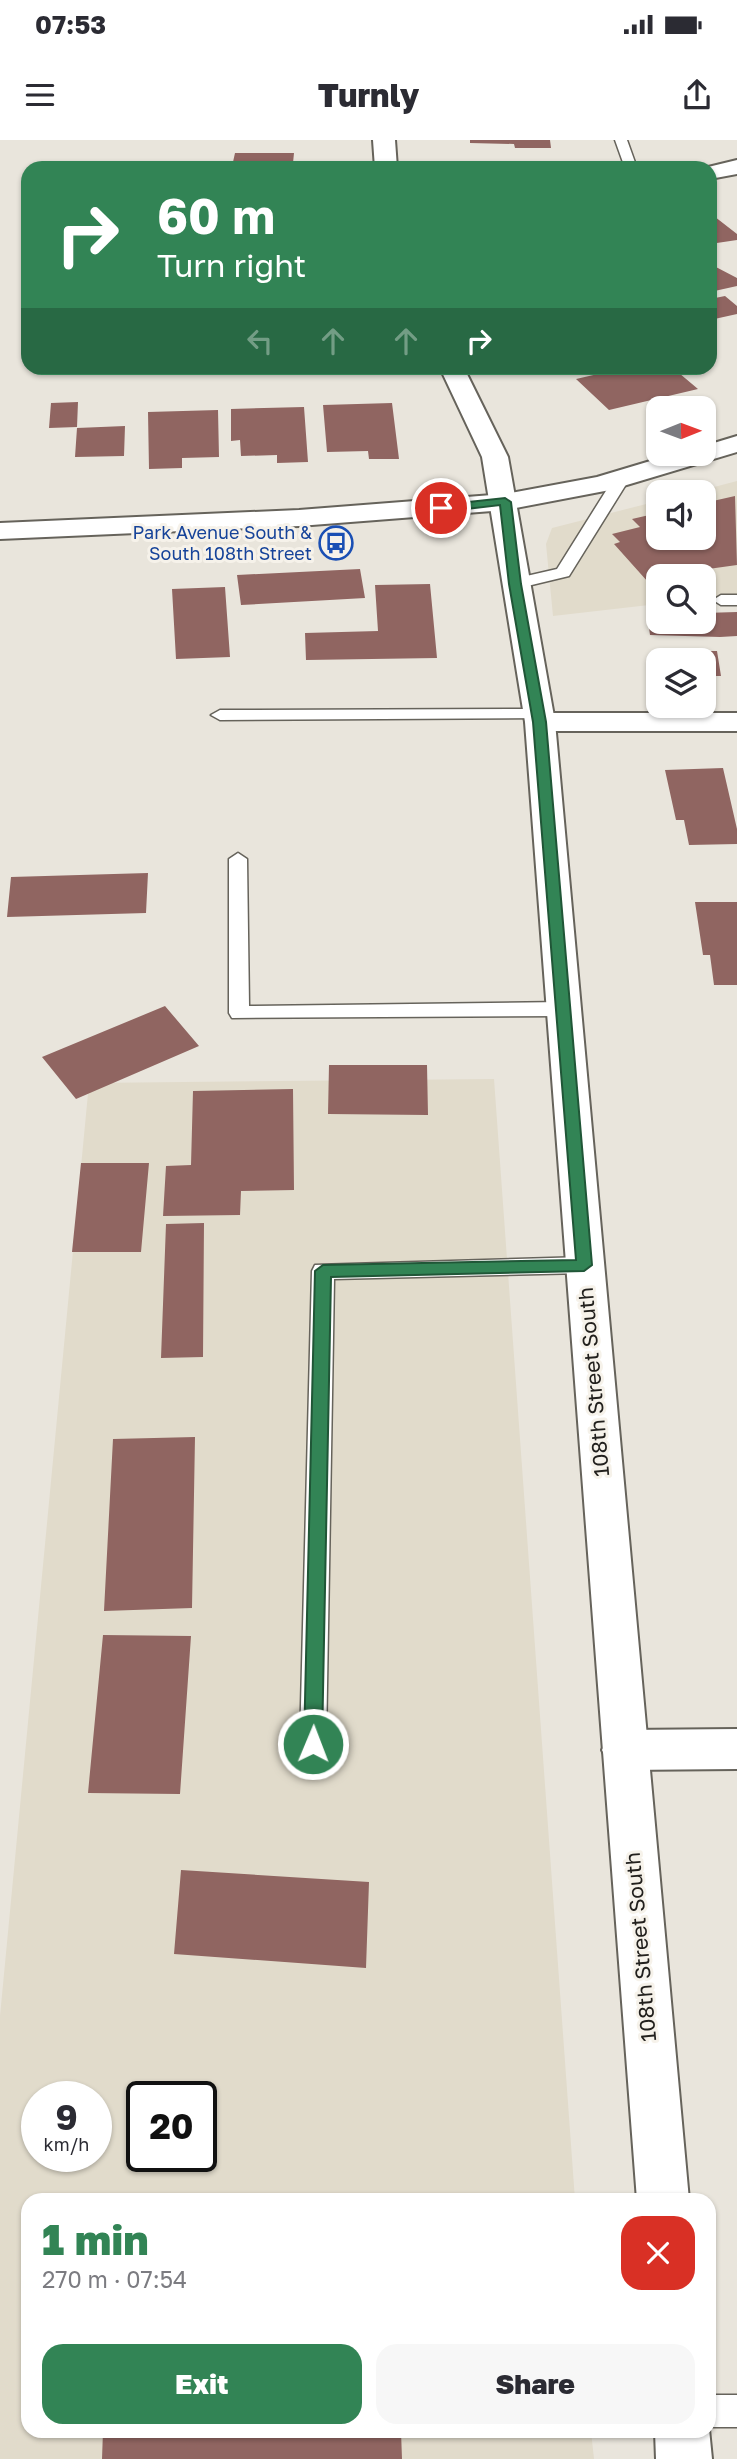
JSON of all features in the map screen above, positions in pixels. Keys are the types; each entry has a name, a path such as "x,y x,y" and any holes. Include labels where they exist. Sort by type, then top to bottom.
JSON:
{"street":[{"path":"384,140 386,161"},
{"path":"717,171 737,167"},
{"name":"108th Street South","path":"455,375 495,457 505,502 515,584 539,718 662,2193"},
{"path":"0,531 299,518 505,502 622,478 737,444"},
{"path":"539,718 737,722"},
{"path":"625,1750 737,1749"},
{"path":"682,2438 684,2459"}],"lane":[{"path":"621,140 628,161"},
{"path":"515,584 563,573 622,478"},
{"path":"220,715 539,718"},
{"path":"238,859 239,1013 563,1009"},
{"path":"313,1744 323,1271 584,1265"},
{"path":"716,2411 737,2411"}],"shaded area":[{"path":"737,481 737,595 716,598 716,564 646,564 646,605 553,616 546,544 552,528 646,504 646,550 716,550 716,486"},
{"path":"494,1079 574,2193 21,2193 21,2438 592,2438 594,2459 0,2459 0,2016 89,1083"}],"building":[{"path":"470,140 550,140 551,148 515,148 514,144 470,143"},
{"path":"235,153 294,153 293,161 233,161"},
{"path":"717,218 737,234 737,240 717,243"},
{"path":"717,268 737,278 737,286 717,290"},
{"path":"725,296 737,306 737,314 717,318 717,298"},
{"path":"593,375 681,375 698,389 668,396 646,396 646,401 609,410 576,379"},
{"path":"78,402 77,427 49,428 51,403"},
{"path":"392,403 399,459 369,459 368,451 327,452 323,405"},
{"path":"304,407 308,462 277,463 277,455 241,456 240,440 231,441 231,409"},
{"path":"218,410 219,457 182,458 182,468 149,469 148,412"},
{"path":"125,426 124,456 75,457 77,428"},
{"path":"735,496 737,565 716,568 716,564 646,564 646,580 614,544 620,542 612,534 640,527 632,519 646,516 646,550 716,550 716,500"},
{"path":"360,569 365,598 241,605 237,575"},
{"path":"430,584 437,658 306,660 305,633 378,631 375,585"},
{"path":"225,587 230,657 176,659 172,589"},
{"path":"737,612 737,636 650,635 716,634 716,613"},
{"path":"716,651 717,651 721,676 716,676"},
{"path":"723,768 737,829 737,844 689,845 684,820 676,820 665,770"},
{"path":"148,873 146,913 7,917 11,877"},
{"path":"695,902 737,902 737,985 714,985 710,955 703,955"},
{"path":"165,1006 199,1046 76,1099 42,1057"},
{"path":"329,1065 427,1065 428,1115 328,1114"},
{"path":"293,1089 294,1190 241,1191 240,1215 163,1216 166,1166 191,1165 193,1091"},
{"path":"81,1163 149,1163 141,1252 72,1252"},
{"path":"204,1223 203,1357 161,1358 166,1224"},
{"path":"195,1437 192,1608 104,1611 113,1439"},
{"path":"103,1635 191,1636 180,1794 88,1793"},
{"path":"181,1870 369,1882 366,1968 174,1954"},
{"path":"103,2438 401,2438 402,2459 102,2459"}],"place":[{"name":"Park Avenue South & South 108th Street","path":"336,543"}],"route":[{"path":"313,1744 323,1271 584,1265 540,722 515,584 505,502 441,508"}]}
